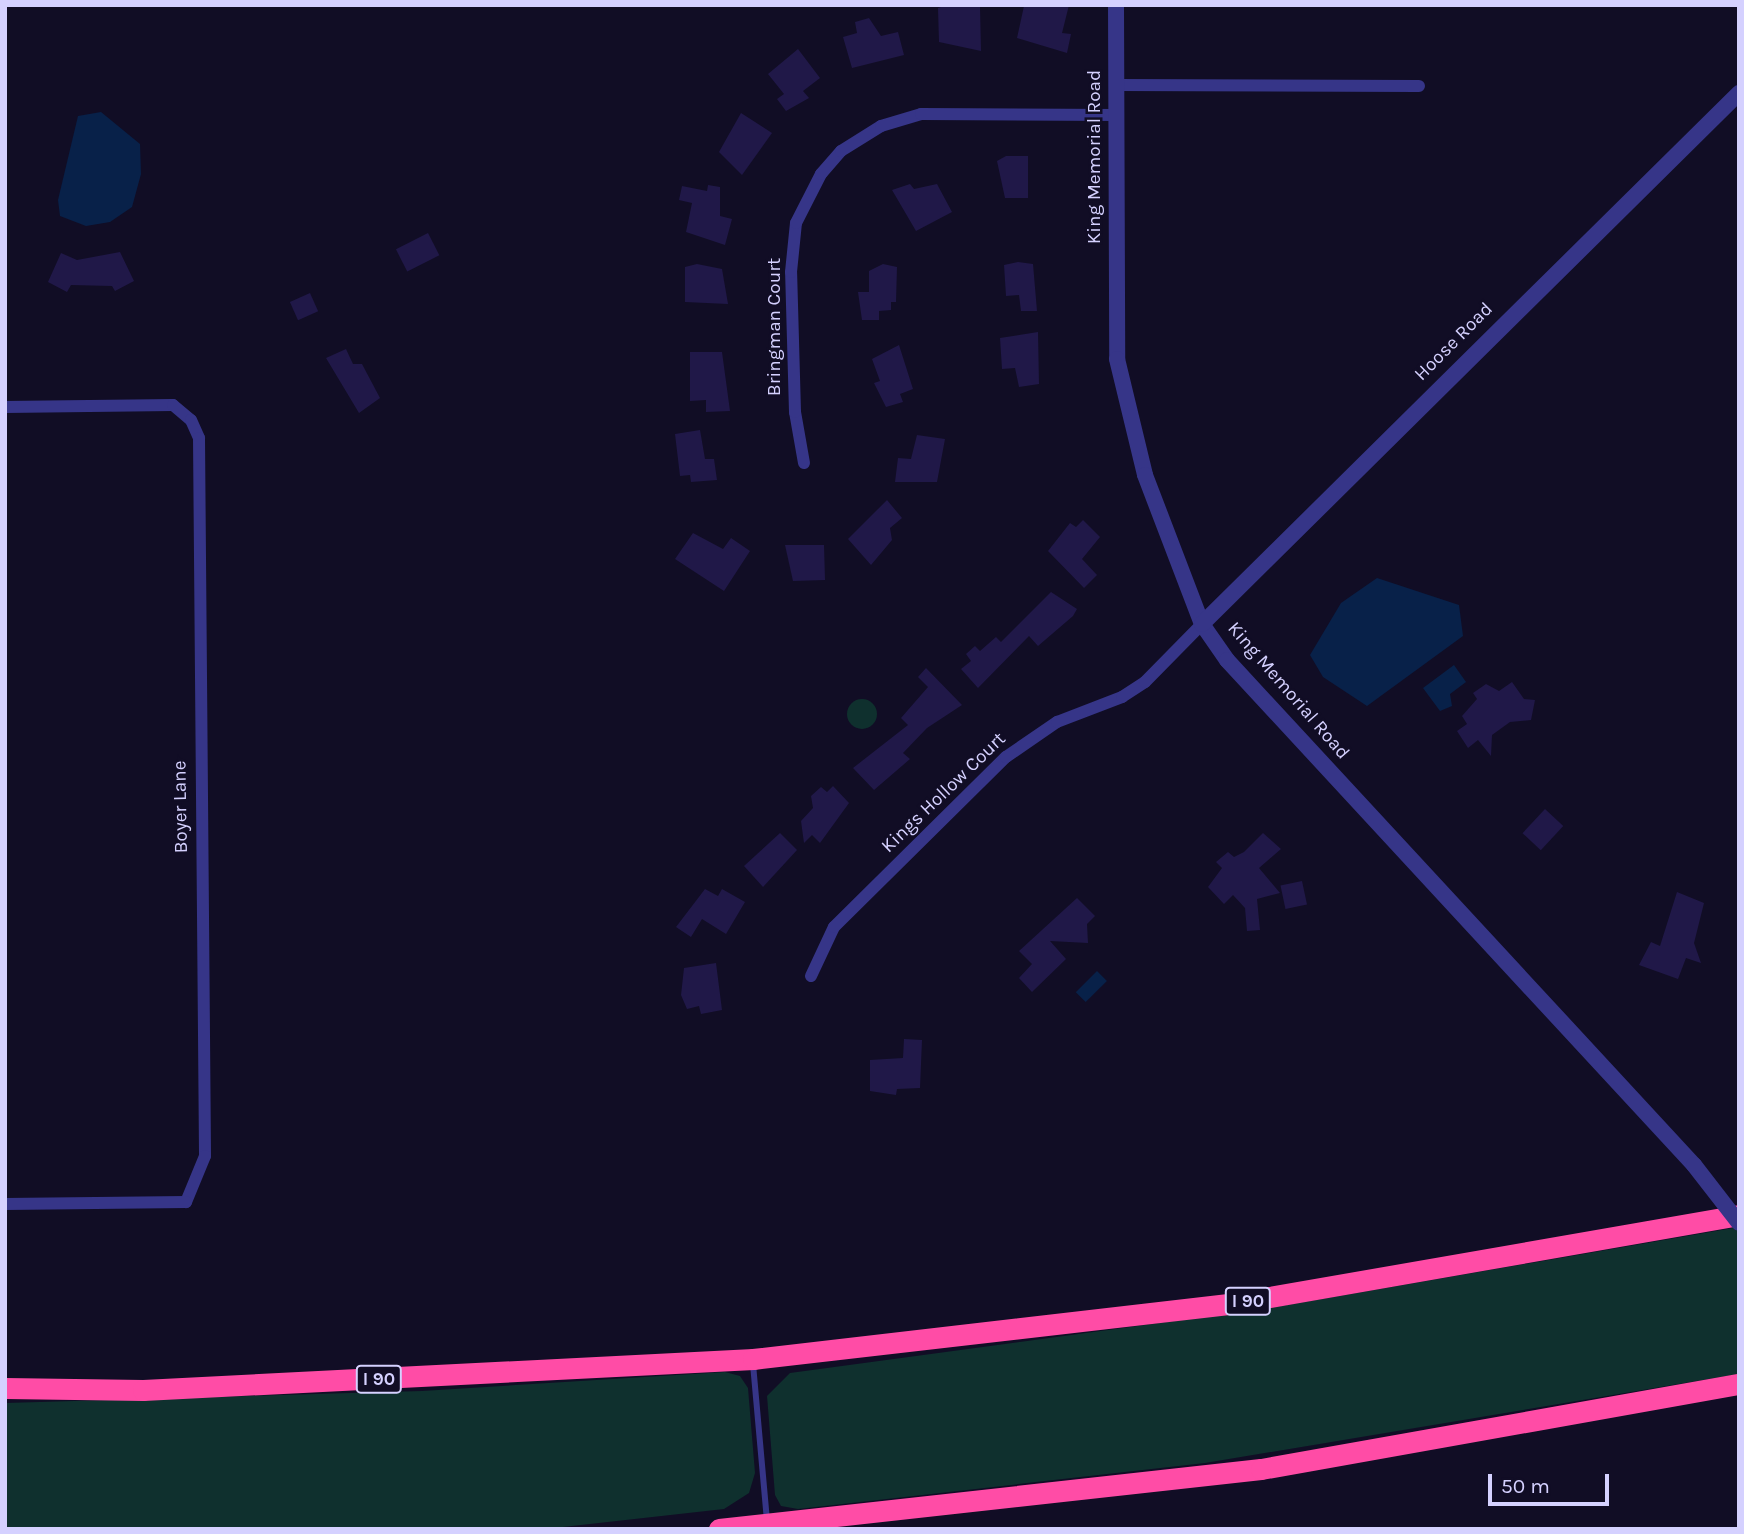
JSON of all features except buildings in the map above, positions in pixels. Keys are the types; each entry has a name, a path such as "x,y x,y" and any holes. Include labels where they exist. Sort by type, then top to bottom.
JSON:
{"highway":[{"name":"I 90","path":"5,1388 143,1390 753,1359 1235,1303 1739,1215"},
{"path":"719,1529 1261,1469 1739,1384"}],"street":[{"name":"King Memorial Road","path":"1116,5 1117,359 1145,475 1202,624 1227,660 1694,1165 1739,1223"},
{"path":"1116,85 1419,86"},
{"name":"Hoose Road","path":"1202,624 1739,93"},
{"name":"Bringman Court","path":"804,463 795,412 791,272 796,223 821,174 841,151 881,126 921,114 1116,115"},
{"name":"Boyer Lane","path":"5,407 173,405 191,420 199,438 205,1156 186,1202 5,1204"},
{"name":"Kings Hollow Court","path":"811,976 835,927 1006,757 1057,722 1122,697 1145,682 1202,624"}],"lane":[{"path":"753,1359 768,1525"}],"green space":[{"path":"862,699 873,703 877,714 873,725 862,729 851,725 847,714 851,703"},
{"path":"1739,1227 1739,1374 1205,1463 798,1509 781,1506 775,1495 767,1396 790,1373 1270,1308"},
{"path":"725,1372 740,1376 748,1388 755,1473 749,1493 724,1509 545,1529 5,1529 5,1403 422,1391"}],"water":[{"path":"101,112 140,144 141,174 132,207 110,222 86,226 60,216 58,200 78,116"},
{"path":"1377,578 1459,605 1463,636 1367,706 1323,677 1310,655 1341,603"},
{"path":"1454,665 1466,682 1450,694 1452,706 1440,711 1423,688"},
{"path":"1097,971 1107,981 1086,1002 1076,992"}]}
